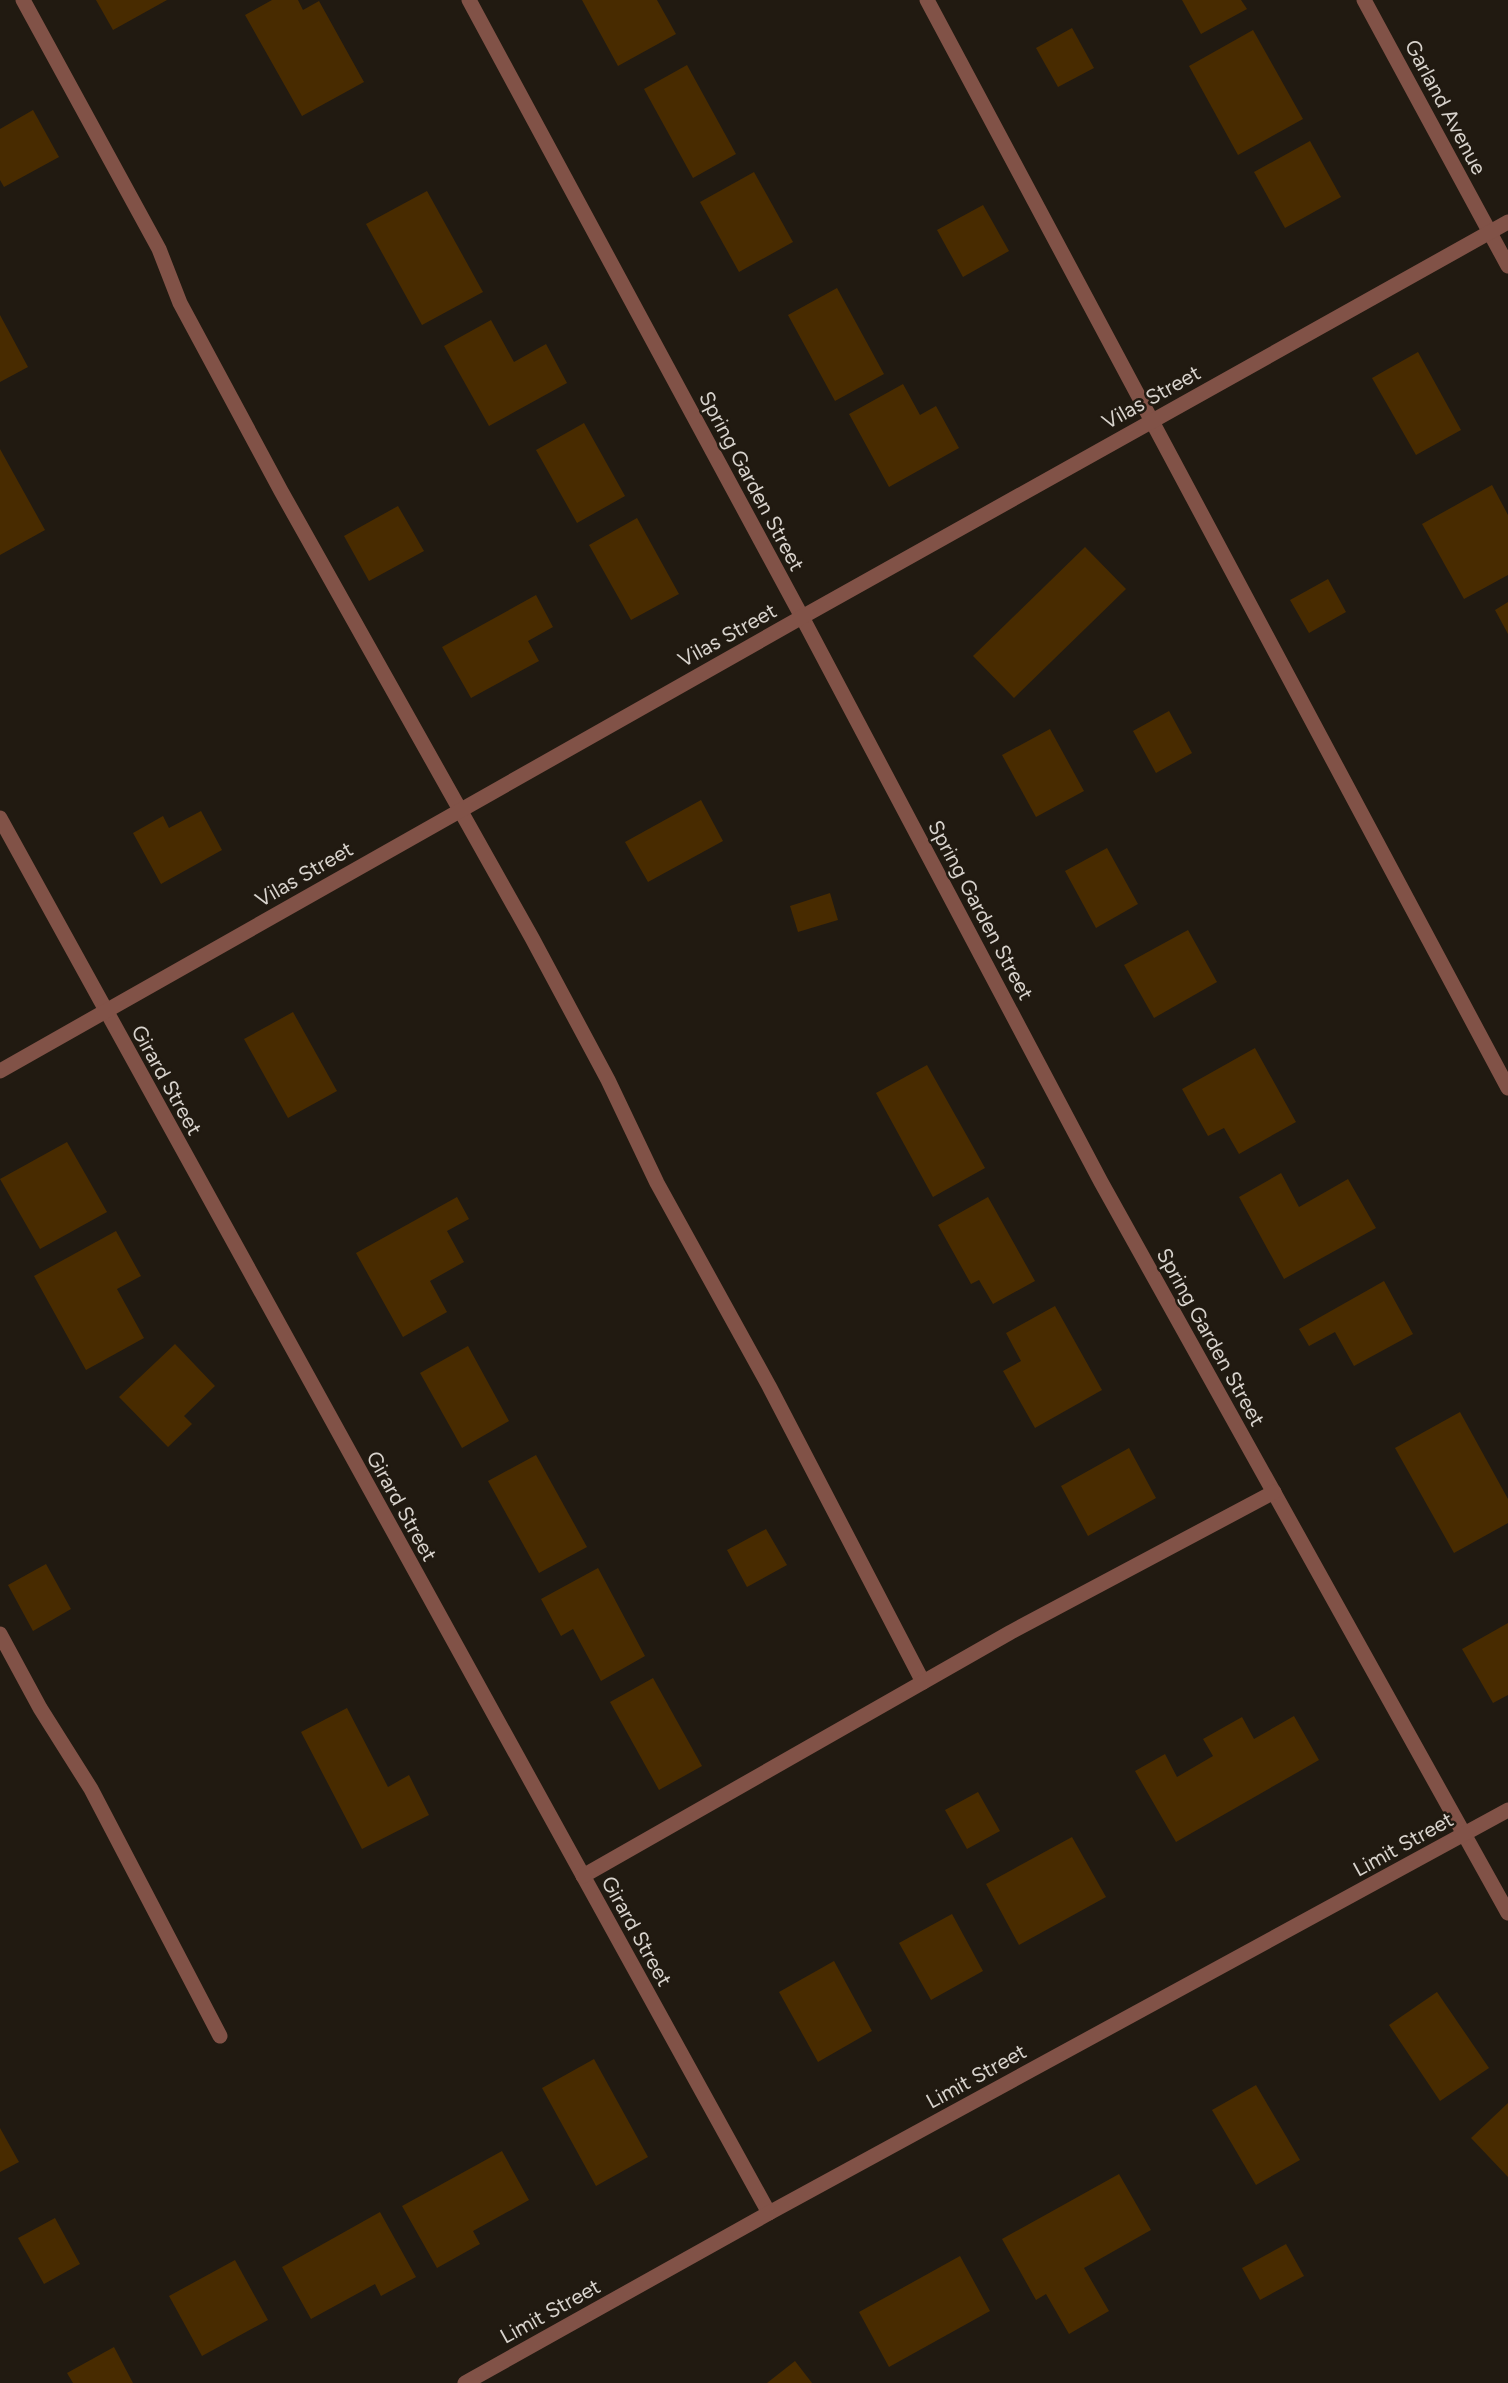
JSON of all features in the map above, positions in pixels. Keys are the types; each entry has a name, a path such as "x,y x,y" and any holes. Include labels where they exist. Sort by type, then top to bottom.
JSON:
{"street":[{"path":"23,0 159,249 180,303 281,491 603,1070 657,1183 769,1386 923,1682"},
{"name":"Spring Garden Street","path":"469,0 802,617 1101,1182 1508,1913"},
{"path":"927,0 1153,420 1374,841 1508,1088"},
{"name":"Garland Avenue","path":"1364,0 1508,266"},
{"name":"Vilas Street","path":"0,1071 802,617 1508,222"},
{"name":"Girard Street","path":"0,818 104,1011 769,2212"},
{"path":"583,1876 1011,1632 1274,1492"},
{"path":"0,1634 40,1708 91,1789 220,2036"},
{"name":"Limit Street","path":"465,2383 769,2212 1508,1809"}],"building":[{"path":"96,0 167,0 113,30"},
{"path":"272,0 298,0 303,10 319,1 364,82 302,116 245,15"},
{"path":"582,0 657,0 676,34 618,66"},
{"path":"1182,0 1241,0 1247,9 1201,34"},
{"path":"1072,28 1094,68 1058,87 1036,48"},
{"path":"1253,30 1303,119 1238,155 1189,66"},
{"path":"687,65 736,154 693,178 644,89"},
{"path":"33,110 59,157 4,187 0,180 0,129"},
{"path":"1310,141 1341,197 1285,228 1254,172"},
{"path":"754,172 793,242 739,272 700,202"},
{"path":"427,191 483,292 422,325 366,224"},
{"path":"983,205 1009,251 963,277 937,230"},
{"path":"837,288 884,374 835,401 788,315"},
{"path":"0,315 28,367 0,382"},
{"path":"491,320 514,362 546,344 567,383 489,426 444,346"},
{"path":"1418,352 1461,430 1416,455 1372,378"},
{"path":"903,384 920,415 936,406 959,448 889,487 849,414"},
{"path":"584,423 625,496 577,523 536,450"},
{"path":"0,449 45,530 0,555"},
{"path":"1492,485 1508,515 1508,575 1464,599 1422,524"},
{"path":"398,506 424,551 369,581 344,536"},
{"path":"637,518 679,594 631,620 589,545"},
{"path":"1085,547 1126,589 1014,698 973,656"},
{"path":"1328,579 1346,612 1309,633 1290,600"},
{"path":"536,595 553,627 528,641 539,661 471,698 442,647"},
{"path":"1508,602 1508,634 1495,610"},
{"path":"1169,711 1192,753 1156,773 1133,731"},
{"path":"1050,729 1084,791 1036,817 1002,755"},
{"path":"701,800 723,841 648,882 625,842"},
{"path":"201,811 222,850 161,884 133,833 163,816 169,828"},
{"path":"1107,848 1138,904 1096,928 1065,871"},
{"path":"830,893 838,920 798,932 790,906"},
{"path":"1188,930 1217,982 1154,1018 1124,965"},
{"path":"293,1012 337,1091 288,1118 244,1039"},
{"path":"1255,1048 1296,1122 1239,1154 1224,1128 1208,1136 1182,1089"},
{"path":"927,1065 985,1168 933,1197 876,1093"},
{"path":"67,1142 107,1212 40,1249 0,1179"},
{"path":"1281,1173 1299,1207 1348,1179 1376,1228 1284,1279 1239,1197"},
{"path":"457,1197 469,1219 447,1231 464,1262 430,1281 447,1312 403,1337 356,1253"},
{"path":"988,1197 1035,1281 993,1304 979,1280 971,1284 938,1225"},
{"path":"116,1231 141,1276 117,1289 144,1338 86,1370 34,1276"},
{"path":"1384,1281 1413,1334 1354,1366 1335,1332 1309,1346 1299,1329"},
{"path":"1055,1306 1102,1390 1035,1428 1003,1371 1021,1361 1006,1333"},
{"path":"175,1344 215,1386 184,1416 192,1424 168,1447 119,1397"},
{"path":"468,1346 509,1421 462,1448 420,1373"},
{"path":"1460,1412 1508,1499 1508,1523 1454,1553 1395,1448"},
{"path":"1129,1448 1156,1498 1088,1536 1061,1486"},
{"path":"536,1455 587,1547 539,1573 488,1481"},
{"path":"766,1529 787,1565 747,1587 727,1550"},
{"path":"46,1564 71,1609 33,1631 8,1585"},
{"path":"598,1568 645,1656 601,1681 573,1629 561,1636 541,1599"},
{"path":"1508,1623 1508,1695 1493,1703 1462,1649"},
{"path":"653,1678 702,1766 659,1790 610,1702"},
{"path":"347,1708 388,1787 409,1775 429,1815 362,1849 301,1732"},
{"path":"1294,1716 1319,1760 1176,1842 1135,1771 1165,1754 1177,1777 1213,1756 1203,1739 1242,1717 1254,1739"},
{"path":"978,1792 1000,1831 967,1849 945,1810"},
{"path":"1072,1837 1106,1897 1019,1945 986,1884"},
{"path":"952,1914 983,1971 931,2000 899,1943"},
{"path":"834,1961 872,2031 818,2062 779,1992"},
{"path":"1437,1992 1489,2068 1440,2101 1389,2025"},
{"path":"594,2059 648,2157 596,2186 542,2088"},
{"path":"1256,2085 1300,2160 1256,2185 1212,2110"},
{"path":"1508,2103 1508,2177 1471,2138"},
{"path":"0,2128 19,2162 0,2172"},
{"path":"502,2151 529,2200 473,2231 480,2244 437,2268 402,2206"},
{"path":"1119,2174 1151,2230 1084,2268 1109,2311 1069,2334 1046,2294 1036,2300 1002,2239"},
{"path":"380,2212 416,2277 381,2296 375,2284 311,2319 282,2267"},
{"path":"55,2218 80,2264 44,2284 18,2238"},
{"path":"1286,2244 1304,2276 1260,2300 1242,2268"},
{"path":"960,2256 990,2311 889,2367 859,2312"},
{"path":"235,2260 268,2320 202,2356 169,2296"},
{"path":"114,2347 133,2383 73,2383 67,2373"},
{"path":"795,2361 812,2383 767,2383"}]}
